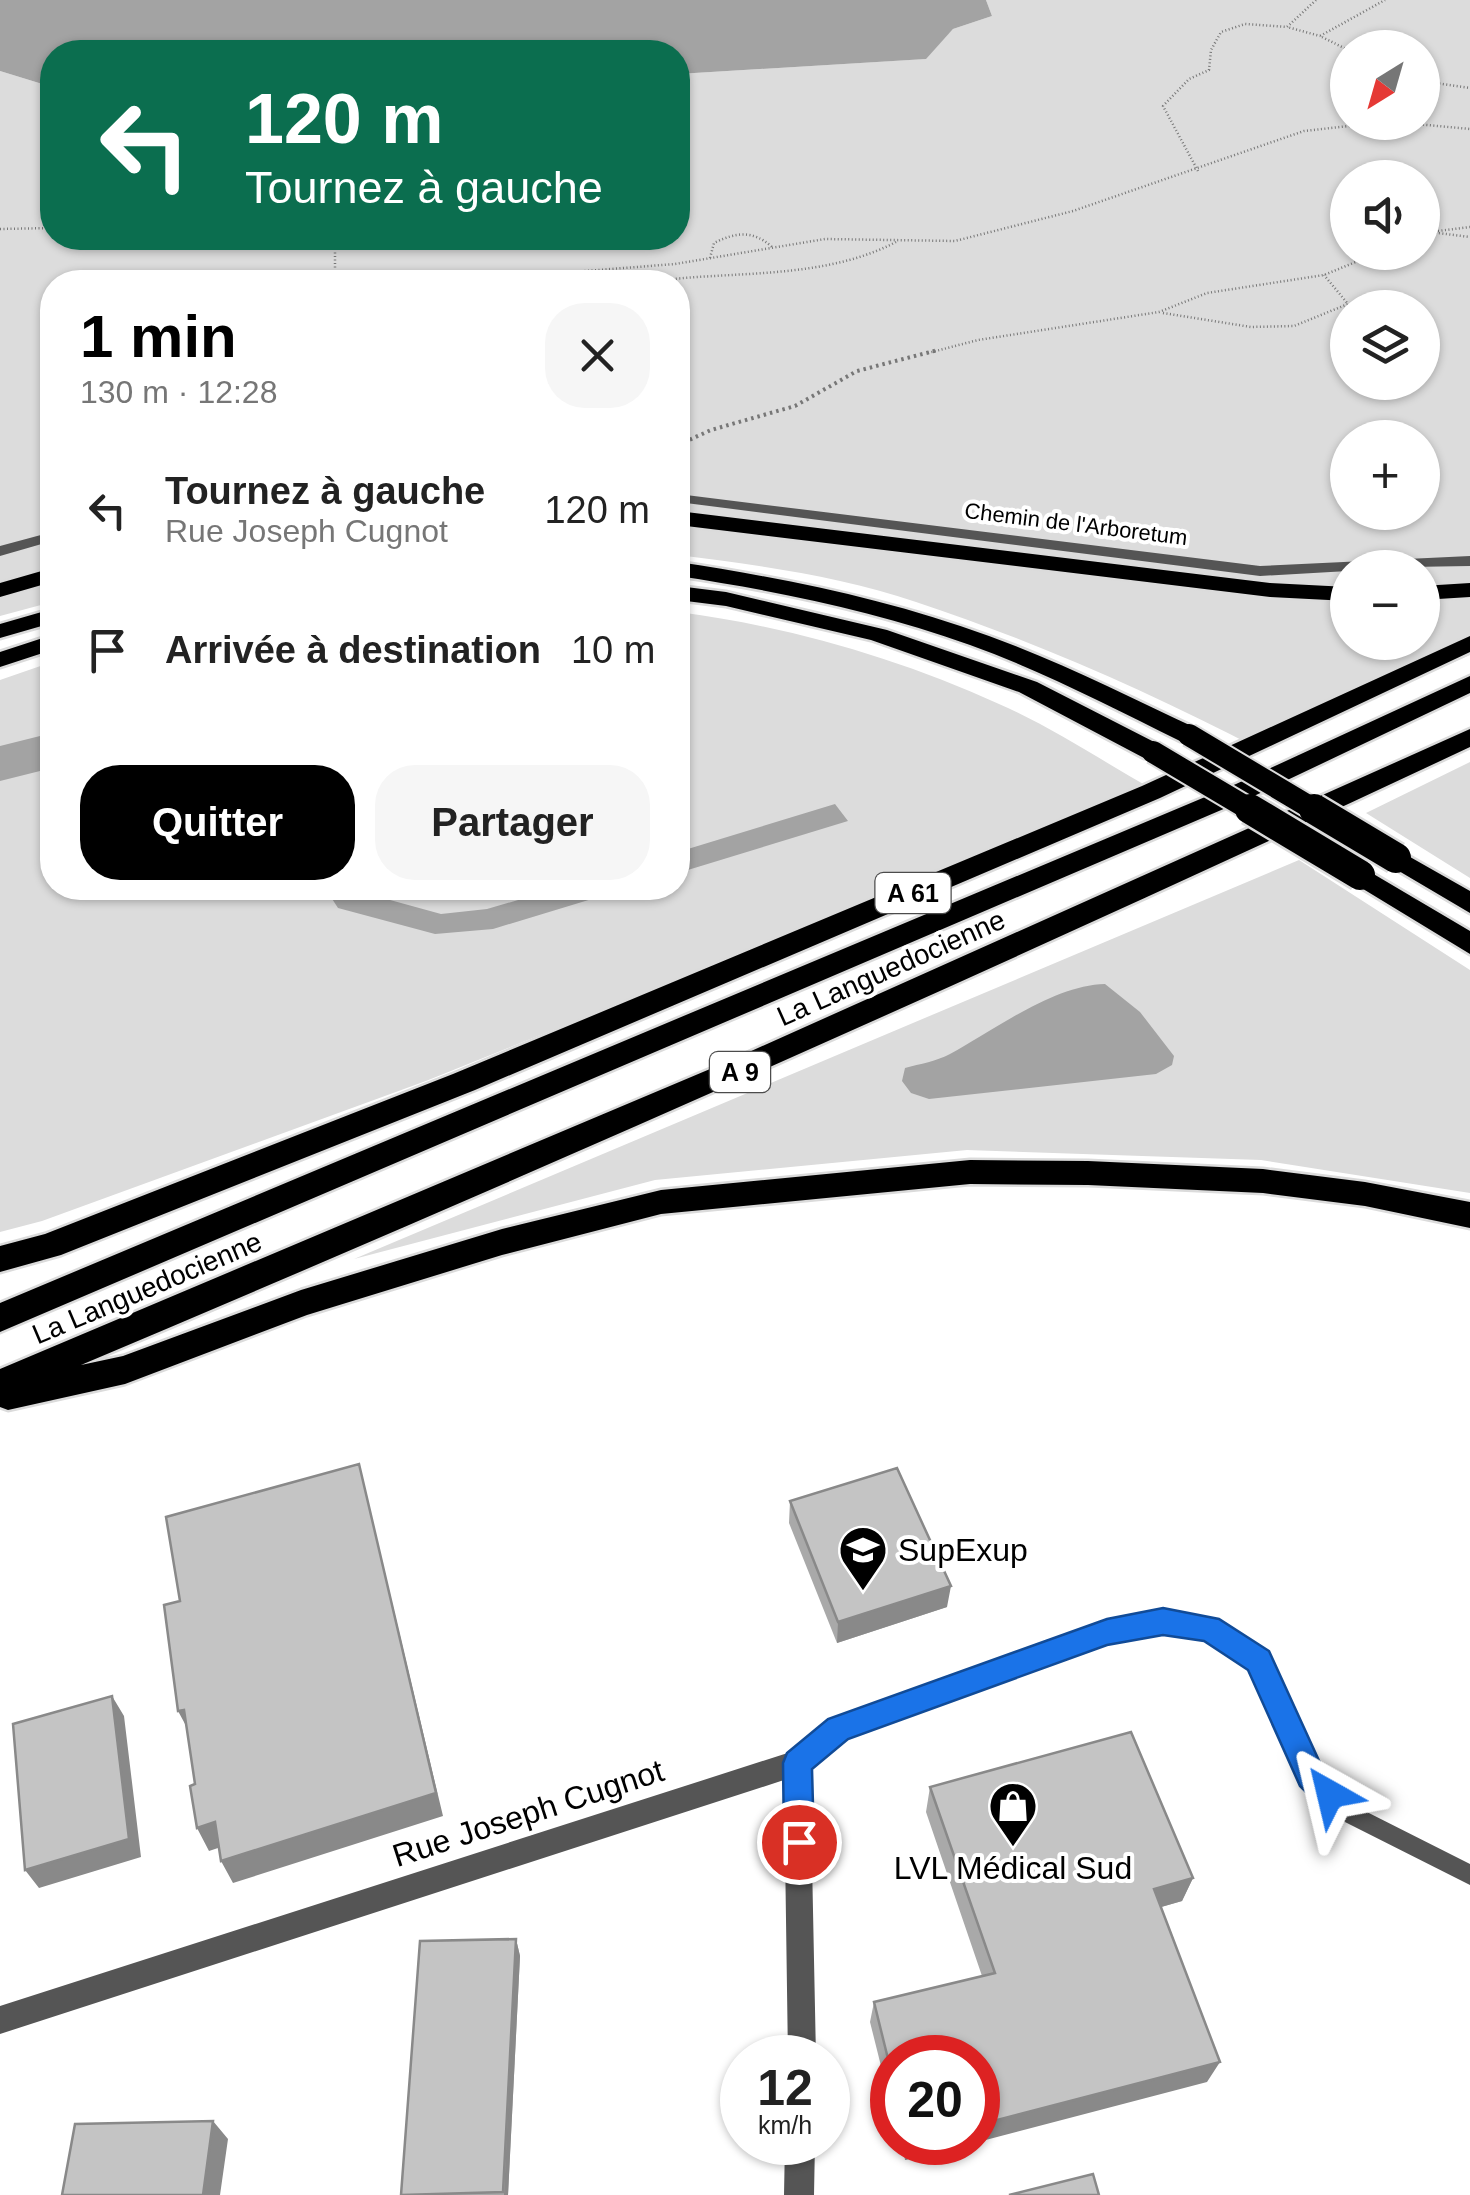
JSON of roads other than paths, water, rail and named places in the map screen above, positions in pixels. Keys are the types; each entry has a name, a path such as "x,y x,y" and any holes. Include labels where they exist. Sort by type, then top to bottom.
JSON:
{"highway":[{"path":"690,519 1270,590 1330,593"},
{"path":"690,571 816,593 898,613 984,642 1189,736 1470,904"},
{"path":"0,590 40,578"},
{"path":"1440,592 1470,590"},
{"path":"690,594 726,599 879,635 1028,687 1153,752 1470,944"},
{"path":"0,631 40,619"},
{"name":"A 61","path":"0,1259 68,1240 464,1082 1150,792 1470,644"},
{"path":"0,660 40,646"},
{"name":"La Languedocienne","path":"0,1318 1245,790 1470,684"},
{"name":"La Languedocienne","path":"0,1384 733,1075 1196,866 1470,737"},
{"path":"0,1397 124,1370 338,1293 502,1242 660,1202 970,1172 1262,1182 1366,1194 1470,1215"}],"street":[{"name":"Chemin de l'Arboretum","path":"690,499 1260,570 1470,561"},
{"path":"0,551 40,540"},
{"path":"798,1763 802,2035"},
{"name":"Rue Joseph Cugnot","path":"0,2020 798,1763"},
{"path":"799,2195 800,2165"}],"lane":[{"path":"798,1763 839,1728 1107,1632 1163,1622 1210,1628 1259,1660 1310,1775 1348,1813 1470,1875"}],"place":[{"name":"SupExup","path":"863,1592"},
{"name":"LVL Médical Sud","path":"1013,1848"}]}
